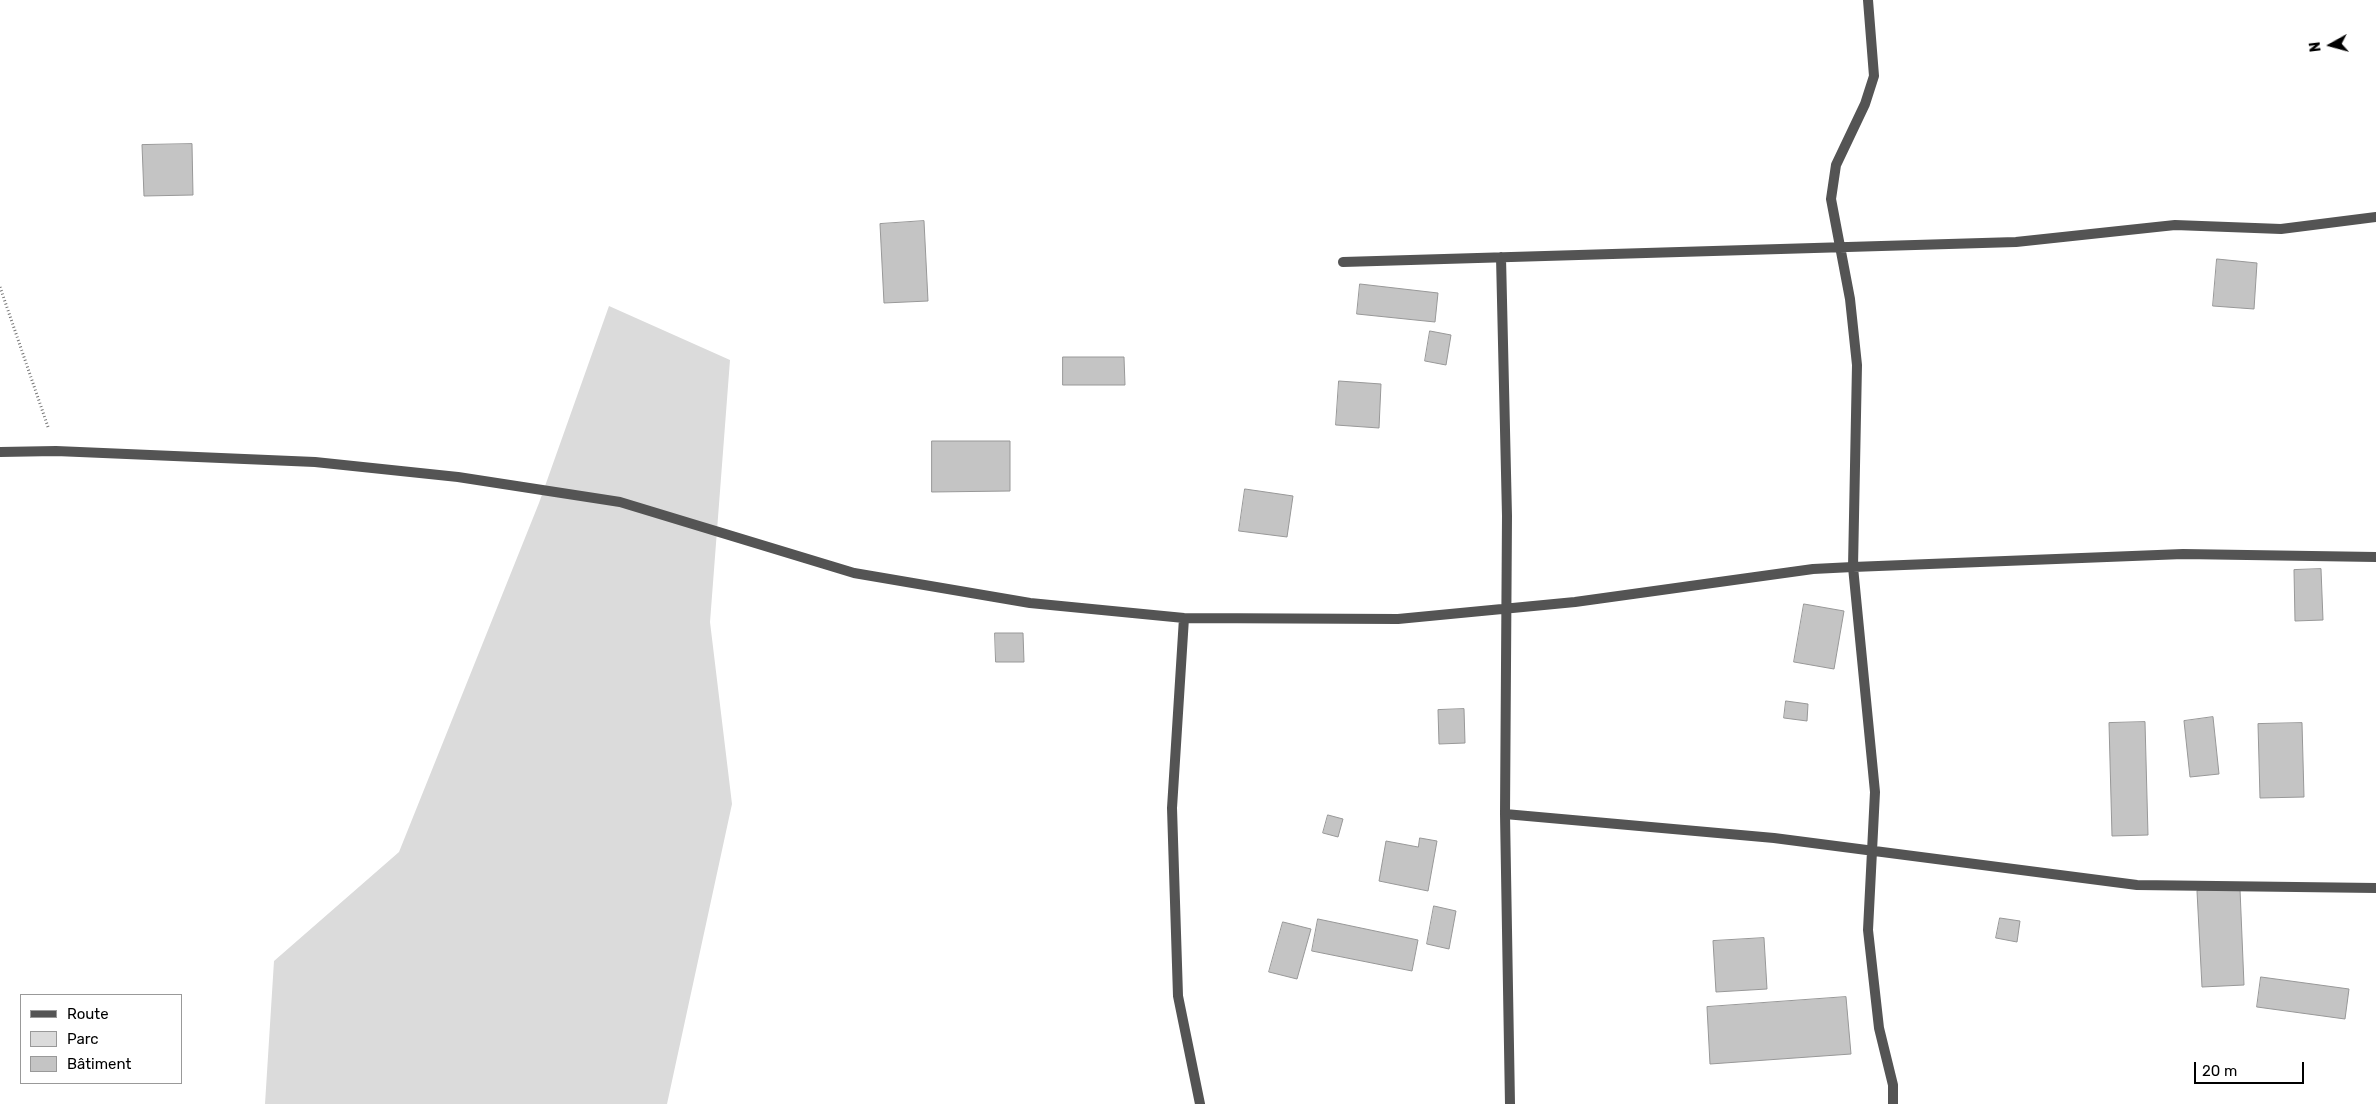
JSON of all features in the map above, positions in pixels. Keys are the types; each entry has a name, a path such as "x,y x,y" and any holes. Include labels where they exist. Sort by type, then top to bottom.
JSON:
{"street":[{"path":"1868,0 1874,76 1865,104 1836,165 1831,199 1850,299 1857,365 1853,567 1875,792 1868,930 1879,1028 1893,1085 1893,1104"},
{"path":"1343,262 2016,242 2175,225 2281,230 2376,217"},
{"path":"1501,257 1507,516 1505,814 1510,1104"},
{"path":"0,452 56,451 316,462 458,477 620,502 854,573 1030,603 1184,618 1398,619 1575,602 1813,569 2183,554 2376,557"},
{"path":"1184,618 1172,808 1177,986 1200,1104"},
{"path":"1505,814 1774,838 2137,885 2376,888"}],"path":[{"path":"0,287 56,451"}],"green space":[{"path":"609,306 730,360 710,622 732,804 667,1104 265,1104 274,961 399,852 539,503"}],"building":[{"path":"192,144 193,195 144,196 142,145"},
{"path":"924,221 928,301 884,303 880,224"},
{"path":"2217,259 2257,263 2254,309 2213,306"},
{"path":"1360,284 1438,293 1435,322 1357,314"},
{"path":"1430,331 1451,335 1446,365 1425,361"},
{"path":"1063,357 1124,357 1125,385 1063,385"},
{"path":"1339,381 1381,384 1379,428 1336,425"},
{"path":"932,441 1010,441 1010,491 932,492"},
{"path":"1245,489 1293,496 1287,537 1239,531"},
{"path":"2321,569 2323,620 2295,621 2294,570"},
{"path":"1804,604 1844,611 1834,669 1794,662"},
{"path":"995,633 1023,633 1024,662 996,662"},
{"path":"1786,701 1808,704 1807,721 1784,718"},
{"path":"1464,709 1465,743 1439,744 1438,710"},
{"path":"2213,717 2219,774 2190,777 2184,721"},
{"path":"2145,722 2148,835 2112,836 2109,723"},
{"path":"2302,723 2304,797 2260,798 2258,724"},
{"path":"1328,815 1343,819 1338,837 1323,833"},
{"path":"1420,838 1437,841 1428,891 1379,881 1386,841 1418,847"},
{"path":"2240,889 2244,985 2202,987 2197,891"},
{"path":"1434,906 1456,911 1449,949 1427,944"},
{"path":"2000,918 2020,921 2017,942 1996,938"},
{"path":"1318,919 1418,940 1412,971 1312,951"},
{"path":"1283,922 1311,929 1297,979 1269,972"},
{"path":"1764,938 1767,989 1716,992 1713,941"},
{"path":"2261,977 2349,989 2345,1019 2257,1007"},
{"path":"1846,997 1851,1054 1710,1064 1707,1007"}]}
